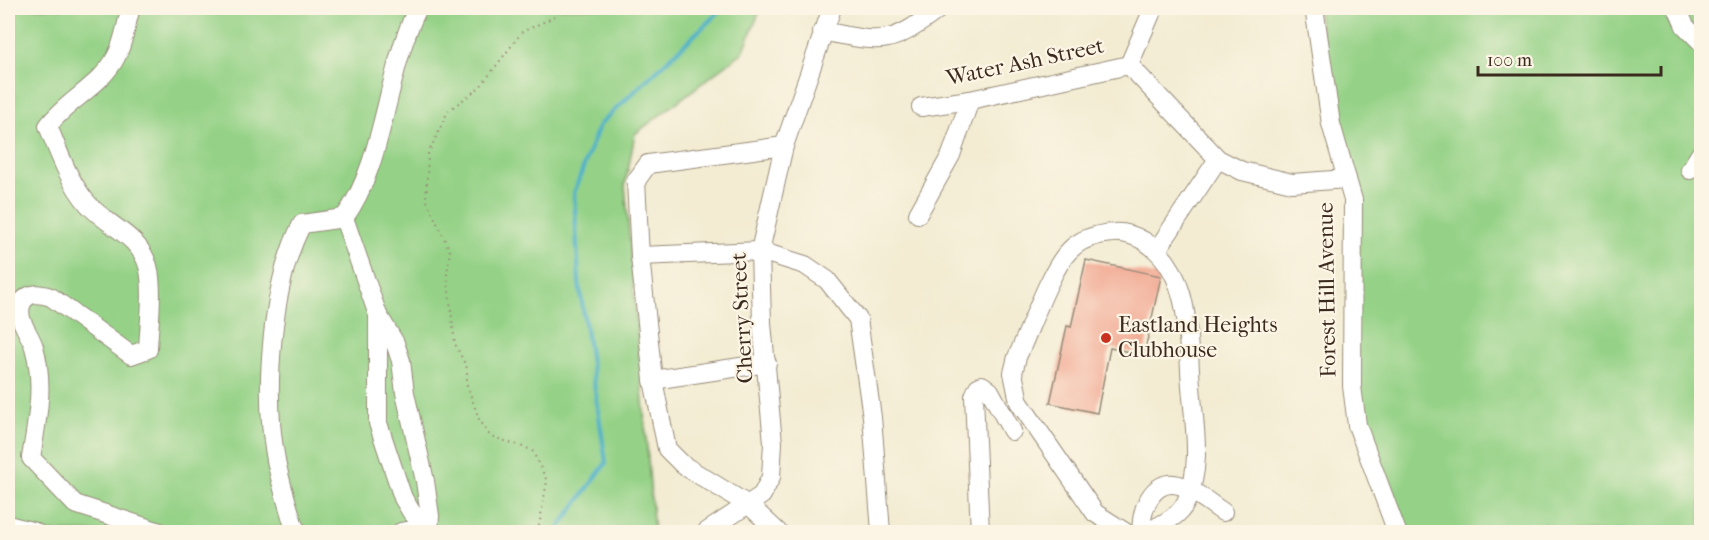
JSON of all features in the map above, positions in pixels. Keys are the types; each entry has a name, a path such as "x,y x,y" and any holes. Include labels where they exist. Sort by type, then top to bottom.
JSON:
{"street":[{"path":"131,8 116,57 95,84 57,114 48,126 78,191 89,205 130,237 142,252 149,268 148,349 131,355 51,297 38,293 29,296 22,303 20,319 34,346 42,386 31,458 75,504 160,532"},
{"path":"299,532 294,527 276,459 270,388 276,312 293,241 303,224 344,218 359,198 390,92 418,8"},
{"name":"Cherry Street","path":"706,532 750,506 762,495 771,477 773,443 762,323 760,250 784,146 831,8"},
{"path":"822,31 876,42 907,33 940,8"},
{"name":"Forest Hill Avenue","path":"1317,8 1315,14 1331,124 1353,201 1352,386 1357,426 1397,532"},
{"path":"1677,8 1685,26 1701,43"},
{"path":"1129,65 1153,9"},
{"name":"Water Ash Street","path":"921,107 970,100 1129,65 1218,159 1242,171 1292,183 1347,179"},
{"path":"918,214 951,155 970,100"},
{"path":"778,532 750,506 683,465 667,449 653,380 640,256 636,181 648,164 784,146"},
{"path":"1690,170 1701,151"},
{"path":"1157,250 1218,159"},
{"path":"344,218 378,315 395,343 401,362 405,393 425,481 431,530"},
{"path":"1125,532 1095,513 1019,402 1013,373 1017,357 1058,265 1069,250 1101,234 1121,232 1137,237 1157,250 1176,280 1185,309 1197,466 1185,503 1177,513 1147,532"},
{"path":"640,256 760,250 805,265 827,280 858,320 872,417 881,532"},
{"path":"378,315 378,423 403,498 412,513 431,530"},
{"path":"653,380 767,363"},
{"path":"980,532 974,396 978,387 982,385 990,391 1012,431"},
{"path":"1142,532 1142,512 1153,493 1167,485 1178,484 1223,512"},
{"path":"8,525 35,532"},
{"path":"401,532 431,530"}],"path":[{"path":"538,532 547,480 532,450 490,436 479,419 467,385 467,368 454,344 447,274 450,252 426,199 428,154 448,111 480,87 522,32 556,16 560,8"}],"green space":[{"path":"8,8 761,8 743,52 635,134 625,185 654,532 8,532"},
{"path":"1317,8 1701,8 1701,532 1397,532 1357,425 1353,201"}],"building":[{"name":"Eastland Heights Clubhouse","path":"1086,260 1161,276 1144,355 1110,348 1097,413 1050,403 1067,326 1071,327"}],"waterway":[{"path":"556,532 606,463 579,283 574,193 599,125 723,8"}],"place":[{"name":"Eastland Heights Clubhouse","path":"1106,338"}]}
